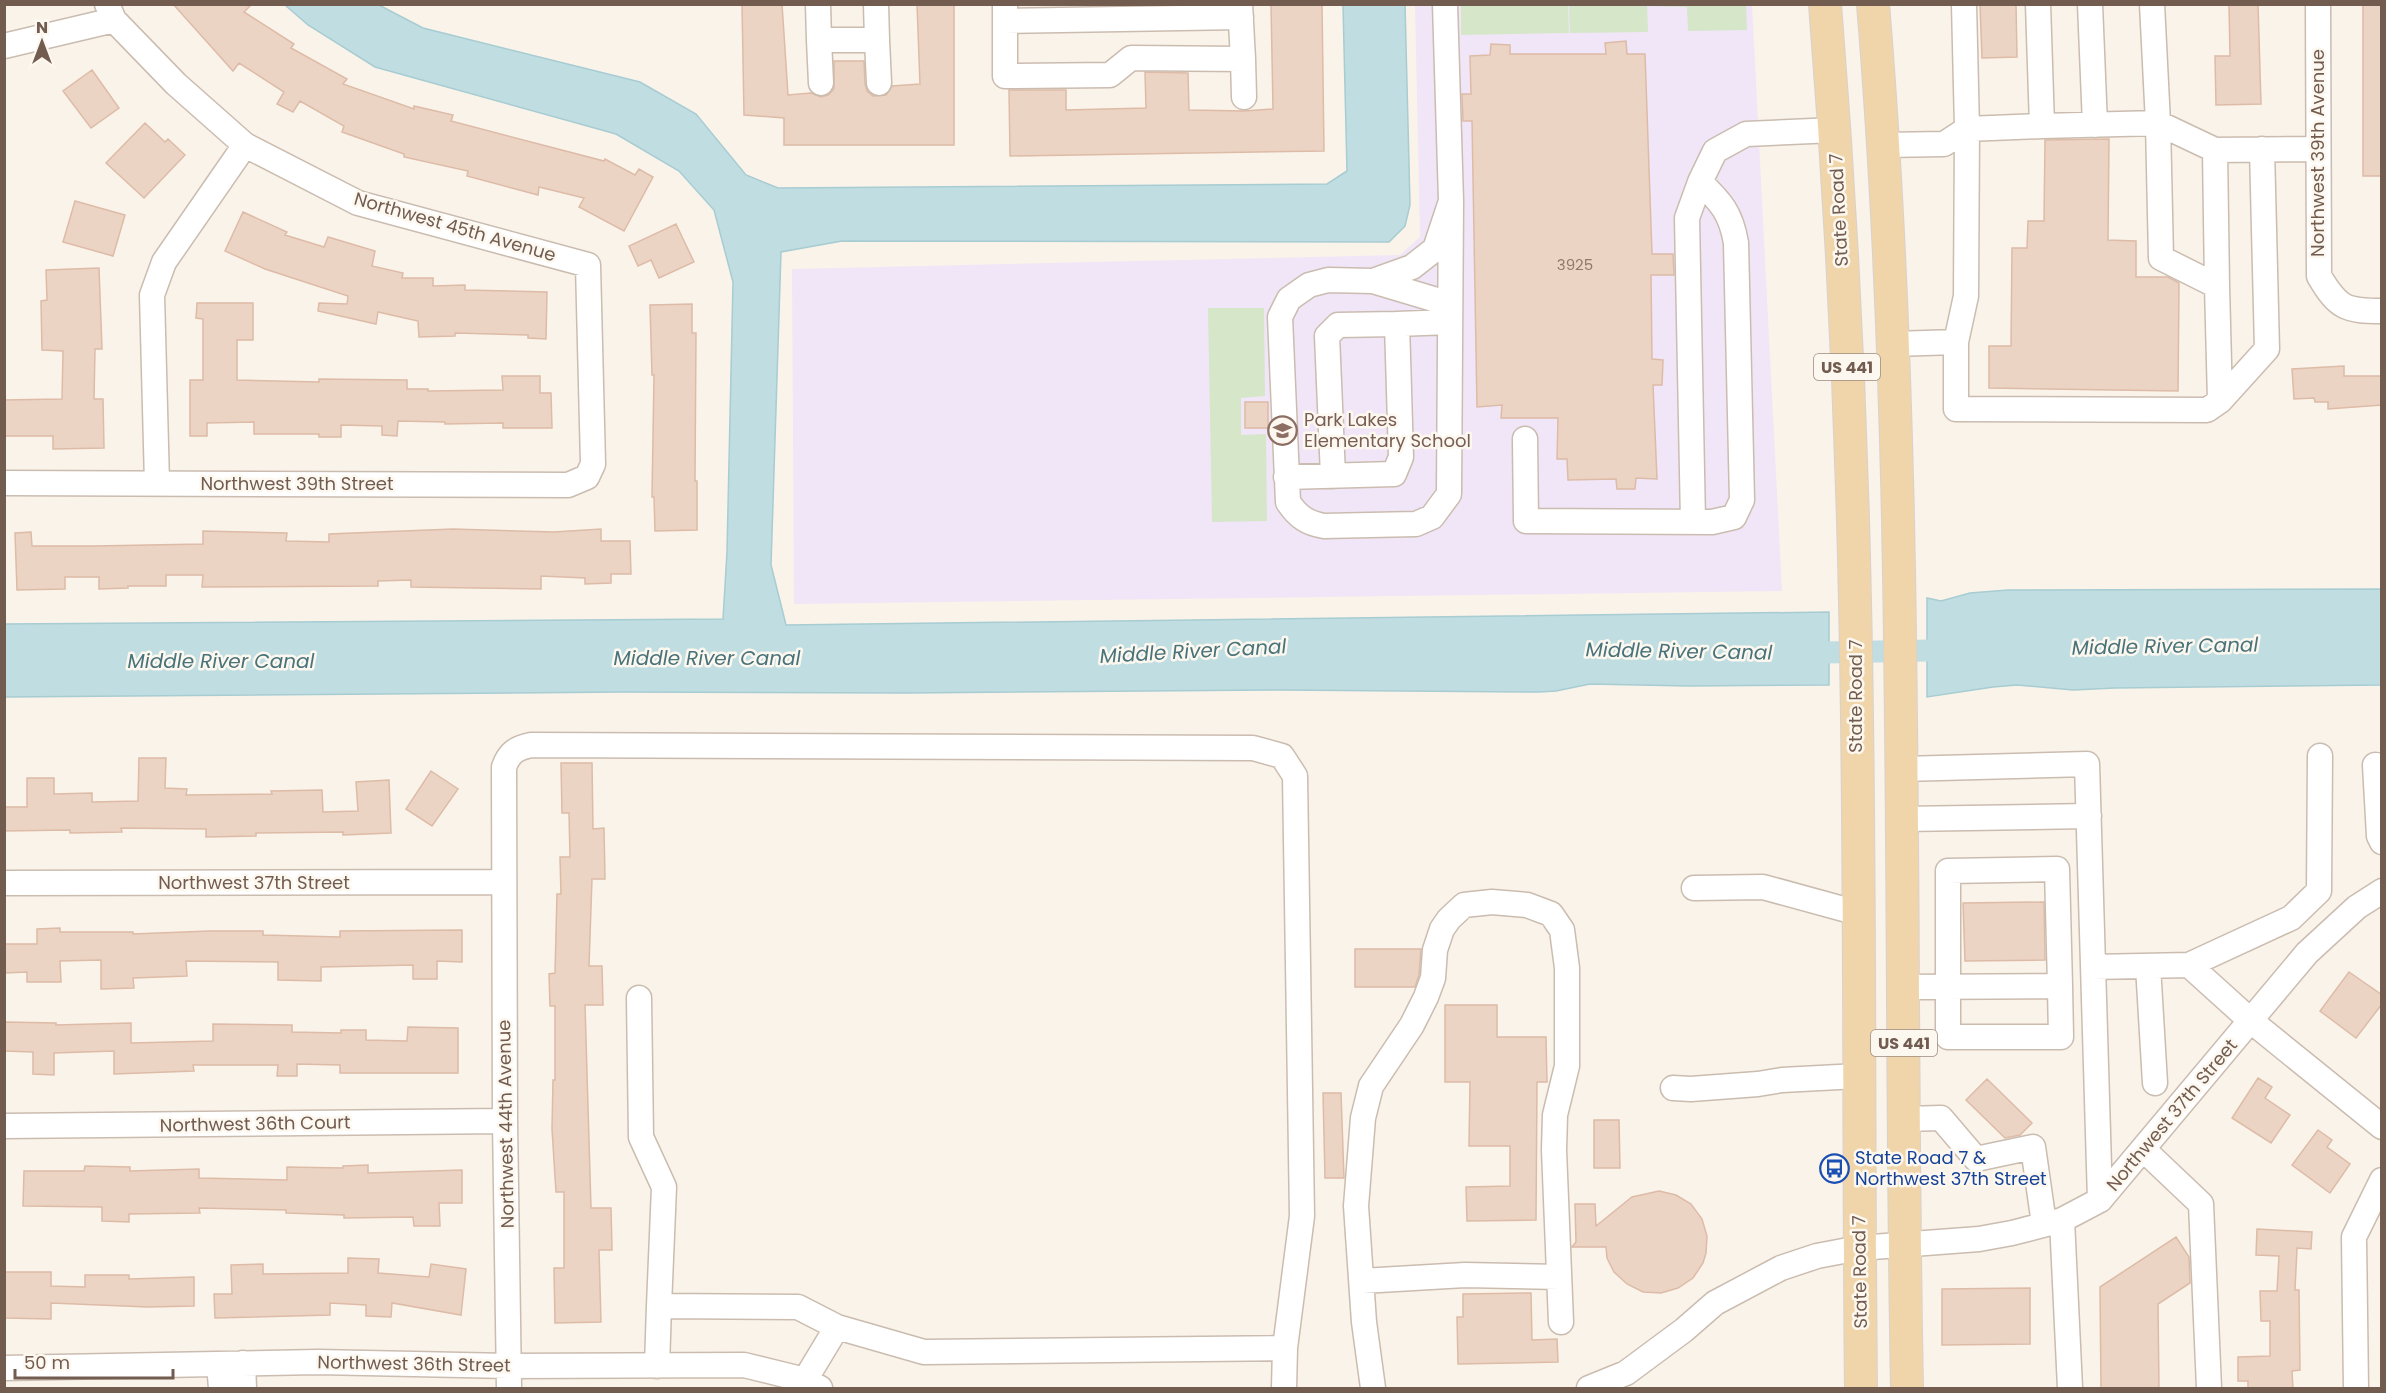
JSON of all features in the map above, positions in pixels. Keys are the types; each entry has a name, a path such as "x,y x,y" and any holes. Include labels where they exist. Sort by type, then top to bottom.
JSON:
{"main road":[{"name":"State Road 7","path":"1825,4 1835,130 1850,442 1855,604 1861,1389"},
{"name":"US 441","path":"1873,4 1884,145 1894,344 1902,697 1907,1389"},
{"path":"1831,78 1843,106 1859,128 1884,145"}],"street":[{"path":"818,4 821,83"},
{"path":"876,4 879,83"},
{"path":"1445,4 1451,201 1449,494 1432,517 1416,524 1324,526 1310,523 1295,513 1288,502 1280,317 1289,299 1309,285 1328,280 1373,281 1412,267 1435,249 1451,201"},
{"path":"1964,4 1967,129 1966,296 1956,342 1956,409 2207,410 2220,401 2267,349 2262,149"},
{"path":"2038,4 2042,126"},
{"path":"2090,4 2096,125"},
{"path":"2152,4 2161,258 2217,286"},
{"name":"Northwest 39th Avenue","path":"2318,4 2319,276 2332,298 2356,311 2382,311"},
{"path":"1243,59 1131,58 1110,75 1005,76 1005,13 1240,11 1243,59 1244,97"},
{"path":"4,46 110,12"},
{"name":"Northwest 45th Avenue","path":"110,12 176,84 245,145 358,203 588,265 593,464 587,477"},
{"path":"819,40 877,40"},
{"path":"1884,145 1944,144 1967,129 2158,123 2215,150 2318,149"},
{"path":"1693,522 1687,218 1700,182 1714,151 1746,134 1835,130"},
{"path":"157,483 152,295 164,262 245,145"},
{"path":"2215,150 2220,401"},
{"path":"1525,439 1526,521 1712,522 1734,517 1742,500 1736,243 1732,222 1720,202 1700,182"},
{"path":"1373,281 1450,313"},
{"path":"1333,476 1327,336 1338,326 1397,324 1450,313"},
{"path":"1286,477 1395,474 1401,457 1397,324"},
{"path":"1894,344 1956,342"},
{"name":"Northwest 39th Street","path":"4,483 568,485 587,477"},
{"name":"Northwest 44th Avenue","path":"509,1378 505,1121 504,767 508,756 516,749 531,745 1253,748 1282,756 1295,776 1302,1216 1285,1348"},
{"path":"2093,967 2189,965 2290,918 2319,891 2320,756"},
{"path":"1902,769 2087,764 2100,1200"},
{"path":"2381,838 2375,765 2382,766"},
{"path":"1903,819 2089,816"},
{"path":"2057,869 2060,986 2061,1037 1948,1037 1948,871 2057,869"},
{"name":"Northwest 37th Street","path":"4,883 504,882"},
{"path":"1694,888 1762,887 1857,913"},
{"name":"Northwest 37th Street","path":"1589,1389 1626,1373 1684,1330 1715,1303 1781,1269 1817,1256 1859,1248 1979,1239 2053,1222 2100,1200 2307,953 2357,907 2382,891"},
{"path":"1373,1389 1364,1322 1356,1206 1363,1118 1371,1086 1412,1025 1426,997 1433,978 1435,950 1442,929 1464,905 1492,902 1527,905 1551,914 1562,930 1568,968 1568,1066 1554,1115 1561,1322"},
{"path":"2189,965 2251,1021 2382,1127"},
{"path":"2148,966 2155,1083"},
{"path":"1904,987 2060,986"},
{"path":"639,998 641,1137 664,1187 657,1366"},
{"path":"1673,1088 1691,1089 1782,1080 1858,1076"},
{"path":"1904,1119 1941,1118 1976,1159 2033,1147 2053,1222 2070,1389"},
{"name":"Northwest 36th Court","path":"4,1126 505,1121"},
{"path":"2143,1149 2201,1204 2209,1389"},
{"path":"2356,1389 2354,1237 2382,1180"},
{"path":"1362,1281 1465,1275 1559,1277"},
{"path":"659,1306 798,1307 837,1327 924,1352 1285,1348 1284,1389"},
{"path":"813,1384 837,1327"},
{"name":"Northwest 36th Street","path":"4,1368 318,1362 509,1378 657,1366 744,1365 813,1384"},
{"path":"243,1363 244,1389"},
{"path":"219,1364 221,1389"}],"shaded area":[{"name":"Park Lakes Elementary School","path":"1415,5 1752,5 1782,591 794,604 792,269 1400,255 1420,237"}],"green space":[{"path":"1461,5 1568,5 1569,33 1461,35"},
{"path":"1569,5 1746,5 1747,30 1688,31 1687,7 1647,6 1648,32 1570,33"},
{"path":"1208,308 1264,308 1265,396 1241,398 1241,435 1266,434 1267,521 1212,522"}],"water":[{"path":"1405,4 1410,205 1405,226 1389,242 842,241 781,252 771,565 786,625 1829,612 1829,685 1590,684 1539,692 1281,690 905,693 622,692 5,697 5,624 723,619 727,552 733,282 714,210 679,171 616,134 375,67 308,25 285,5 379,5 423,28 640,82 696,114 746,175 778,188 1327,184 1347,171 1343,5"},
{"path":"2381,589 2381,685 2073,690 2017,685 1927,697 1927,598 1941,601 1970,593 2008,590"}],"building":[{"path":"173,4 252,4 244,12 294,44 291,48 347,79 343,84 414,109 414,106 453,115 451,121 604,161 605,159 635,175 639,169 653,177 624,231 579,207 584,198 539,187 538,195 467,176 468,171 404,157 404,154 342,132 344,126 300,101 293,112 277,104 284,92 239,63 233,71"},
{"path":"742,4 782,4 788,95 811,93 821,97 828,95 834,89 834,61 864,61 865,84 867,91 873,96 886,95 892,86 920,84 917,4 954,4 954,145 784,145 784,118 744,115"},
{"path":"1271,4 1322,4 1324,151 1010,156 1009,90 1066,90 1066,110 1146,108 1145,72 1188,73 1189,110 1273,109"},
{"path":"1980,4 2016,4 2017,57 1982,58"},
{"path":"2229,4 2258,4 2261,104 2216,105 2215,56 2230,56"},
{"path":"2363,4 2382,4 2382,176 2363,176"},
{"name":"Park Lakes Elementary School","path":"1626,41 1627,54 1645,54 1652,254 1673,254 1674,275 1651,275 1652,359 1663,360 1662,385 1653,385 1657,479 1636,478 1635,489 1617,489 1616,479 1568,480 1567,459 1557,459 1558,418 1501,418 1502,405 1477,407 1472,121 1463,121 1462,94 1471,94 1470,56 1490,55 1491,44 1510,45 1510,54 1606,54 1605,43"},
{"path":"92,70 119,108 91,128 63,91"},
{"path":"145,123 165,142 168,139 185,155 144,198 106,163"},
{"path":"2109,139 2108,240 2136,241 2136,277 2168,277 2179,283 2178,391 1989,388 1989,346 2011,346 2012,248 2027,248 2028,221 2044,221 2045,140"},
{"path":"75,201 125,215 113,256 63,242"},
{"path":"243,212 287,232 285,235 324,247 328,237 375,251 372,266 403,273 402,278 433,278 433,286 465,285 465,290 547,292 546,339 528,338 528,335 455,333 455,336 419,337 418,321 378,312 376,324 318,311 319,303 347,304 348,296 265,269 225,251"},
{"path":"676,224 694,262 659,278 651,260 638,266 629,246"},
{"path":"99,268 102,349 95,349 94,399 103,399 104,448 53,449 53,436 4,436 4,400 62,399 63,351 42,350 41,301 47,300 46,270"},
{"path":"197,303 253,303 253,340 237,340 237,380 319,382 319,379 407,380 407,389 428,389 428,391 503,390 502,376 540,376 540,393 551,393 552,428 503,428 503,423 445,424 445,422 398,421 397,436 382,435 382,426 341,425 341,437 319,437 319,434 254,434 254,422 207,423 207,436 190,436 190,380 203,380 203,319 196,318"},
{"path":"692,304 692,333 696,333 697,530 655,531 654,497 652,497 654,375 652,375 650,305"},
{"path":"2344,366 2344,376 2382,376 2382,405 2328,409 2328,402 2315,402 2314,398 2294,399 2292,369"},
{"path":"1245,402 1268,402 1268,428 1245,428"},
{"path":"453,529 554,532 601,529 601,541 630,541 631,574 611,574 611,583 585,584 585,578 541,576 541,589 411,587 411,580 378,581 378,586 202,587 203,575 166,575 166,586 99,589 99,577 65,577 65,589 17,590 15,533 31,532 32,546 94,546 203,544 203,531 287,533 286,541 329,542 329,534"},
{"path":"139,758 166,758 165,788 187,789 186,795 272,794 271,791 322,790 323,812 358,811 356,782 389,780 391,833 343,835 343,832 256,833 256,836 206,837 206,829 121,828 122,832 70,833 70,830 4,831 4,807 27,807 27,778 54,778 54,794 92,793 92,802 138,801"},
{"path":"561,763 592,763 593,829 604,828 605,879 592,879 589,966 602,966 603,1005 585,1005 591,1208 611,1208 612,1250 599,1250 601,1322 555,1323 554,1268 564,1268 564,1192 556,1192 552,1129 553,1080 555,1080 555,1006 550,1006 549,974 555,973 557,894 561,894 560,857 570,857 569,813 562,813"},
{"path":"431,771 458,789 432,826 406,809"},
{"path":"2044,902 2045,960 1965,961 1963,903"},
{"path":"60,928 60,932 133,932 133,934 263,931 263,935 340,937 340,931 462,930 462,962 437,961 437,979 413,979 413,965 321,967 321,981 278,980 278,962 186,961 187,976 133,978 134,988 101,989 101,960 60,961 61,982 27,982 27,972 5,973 4,944 37,944 37,929"},
{"path":"1355,949 1421,949 1419,975 1415,987 1355,987"},
{"path":"2349,972 2382,995 2382,1004 2356,1038 2320,1011"},
{"path":"1445,1005 1497,1005 1497,1037 1546,1037 1547,1082 1537,1082 1536,1220 1467,1221 1466,1187 1510,1186 1510,1146 1469,1146 1470,1082 1445,1082"},
{"path":"4,1022 56,1023 56,1025 131,1023 131,1043 213,1041 213,1024 292,1025 292,1032 341,1033 341,1030 366,1030 366,1040 407,1041 408,1027 458,1028 458,1073 340,1073 340,1065 297,1064 297,1076 277,1076 278,1065 193,1065 194,1071 114,1074 114,1051 54,1053 54,1075 33,1074 33,1052 4,1051"},
{"path":"2258,1078 2272,1087 2265,1098 2290,1115 2271,1143 2232,1118"},
{"path":"1987,1079 2032,1123 2020,1135 2005,1138 1966,1100"},
{"path":"1323,1093 1341,1093 1344,1178 1325,1178"},
{"path":"1594,1120 1619,1120 1620,1168 1594,1168"},
{"path":"2318,1130 2332,1140 2327,1147 2350,1164 2330,1193 2292,1165"},
{"path":"368,1165 368,1173 462,1170 462,1203 439,1203 440,1226 414,1226 413,1217 344,1218 344,1215 286,1213 286,1210 199,1208 200,1213 129,1214 129,1222 102,1221 102,1207 23,1206 24,1171 84,1171 85,1166 130,1167 130,1171 199,1169 199,1178 287,1180 287,1167 343,1168 343,1166"},
{"path":"1659,1191 1676,1195 1691,1204 1702,1219 1707,1236 1703,1263 1693,1278 1678,1288 1661,1293 1643,1292 1627,1284 1614,1272 1607,1258 1606,1247 1572,1247 1576,1242 1575,1204 1595,1204 1596,1226 1632,1197"},
{"path":"2257,1229 2312,1232 2311,1249 2297,1248 2295,1290 2299,1290 2300,1370 2292,1371 2293,1389 2248,1389 2248,1381 2238,1381 2238,1357 2270,1356 2270,1321 2261,1321 2260,1291 2277,1291 2279,1256 2256,1255"},
{"path":"2176,1237 2189,1257 2190,1283 2158,1304 2159,1389 2101,1389 2100,1287"},
{"path":"348,1258 379,1259 378,1273 429,1277 431,1264 466,1269 461,1315 392,1303 391,1317 366,1316 366,1305 330,1303 330,1315 215,1318 214,1294 232,1294 231,1265 263,1264 263,1274 348,1273"},
{"path":"4,1272 51,1272 51,1286 85,1287 85,1275 129,1275 129,1279 194,1277 194,1306 148,1307 51,1303 51,1319 4,1318"},
{"path":"2030,1288 2030,1344 1942,1345 1942,1289"},
{"path":"1531,1293 1532,1340 1557,1339 1558,1362 1458,1364 1457,1317 1463,1317 1463,1294"}],"waterway":[{"name":"Middle River Canal","path":"1800,653 1956,650"}],"place":[{"name":"Park Lakes Elementary School","path":"1283,430"},
{"name":"State Road 7 & Northwest 37th Street","path":"1834,1168"}]}
